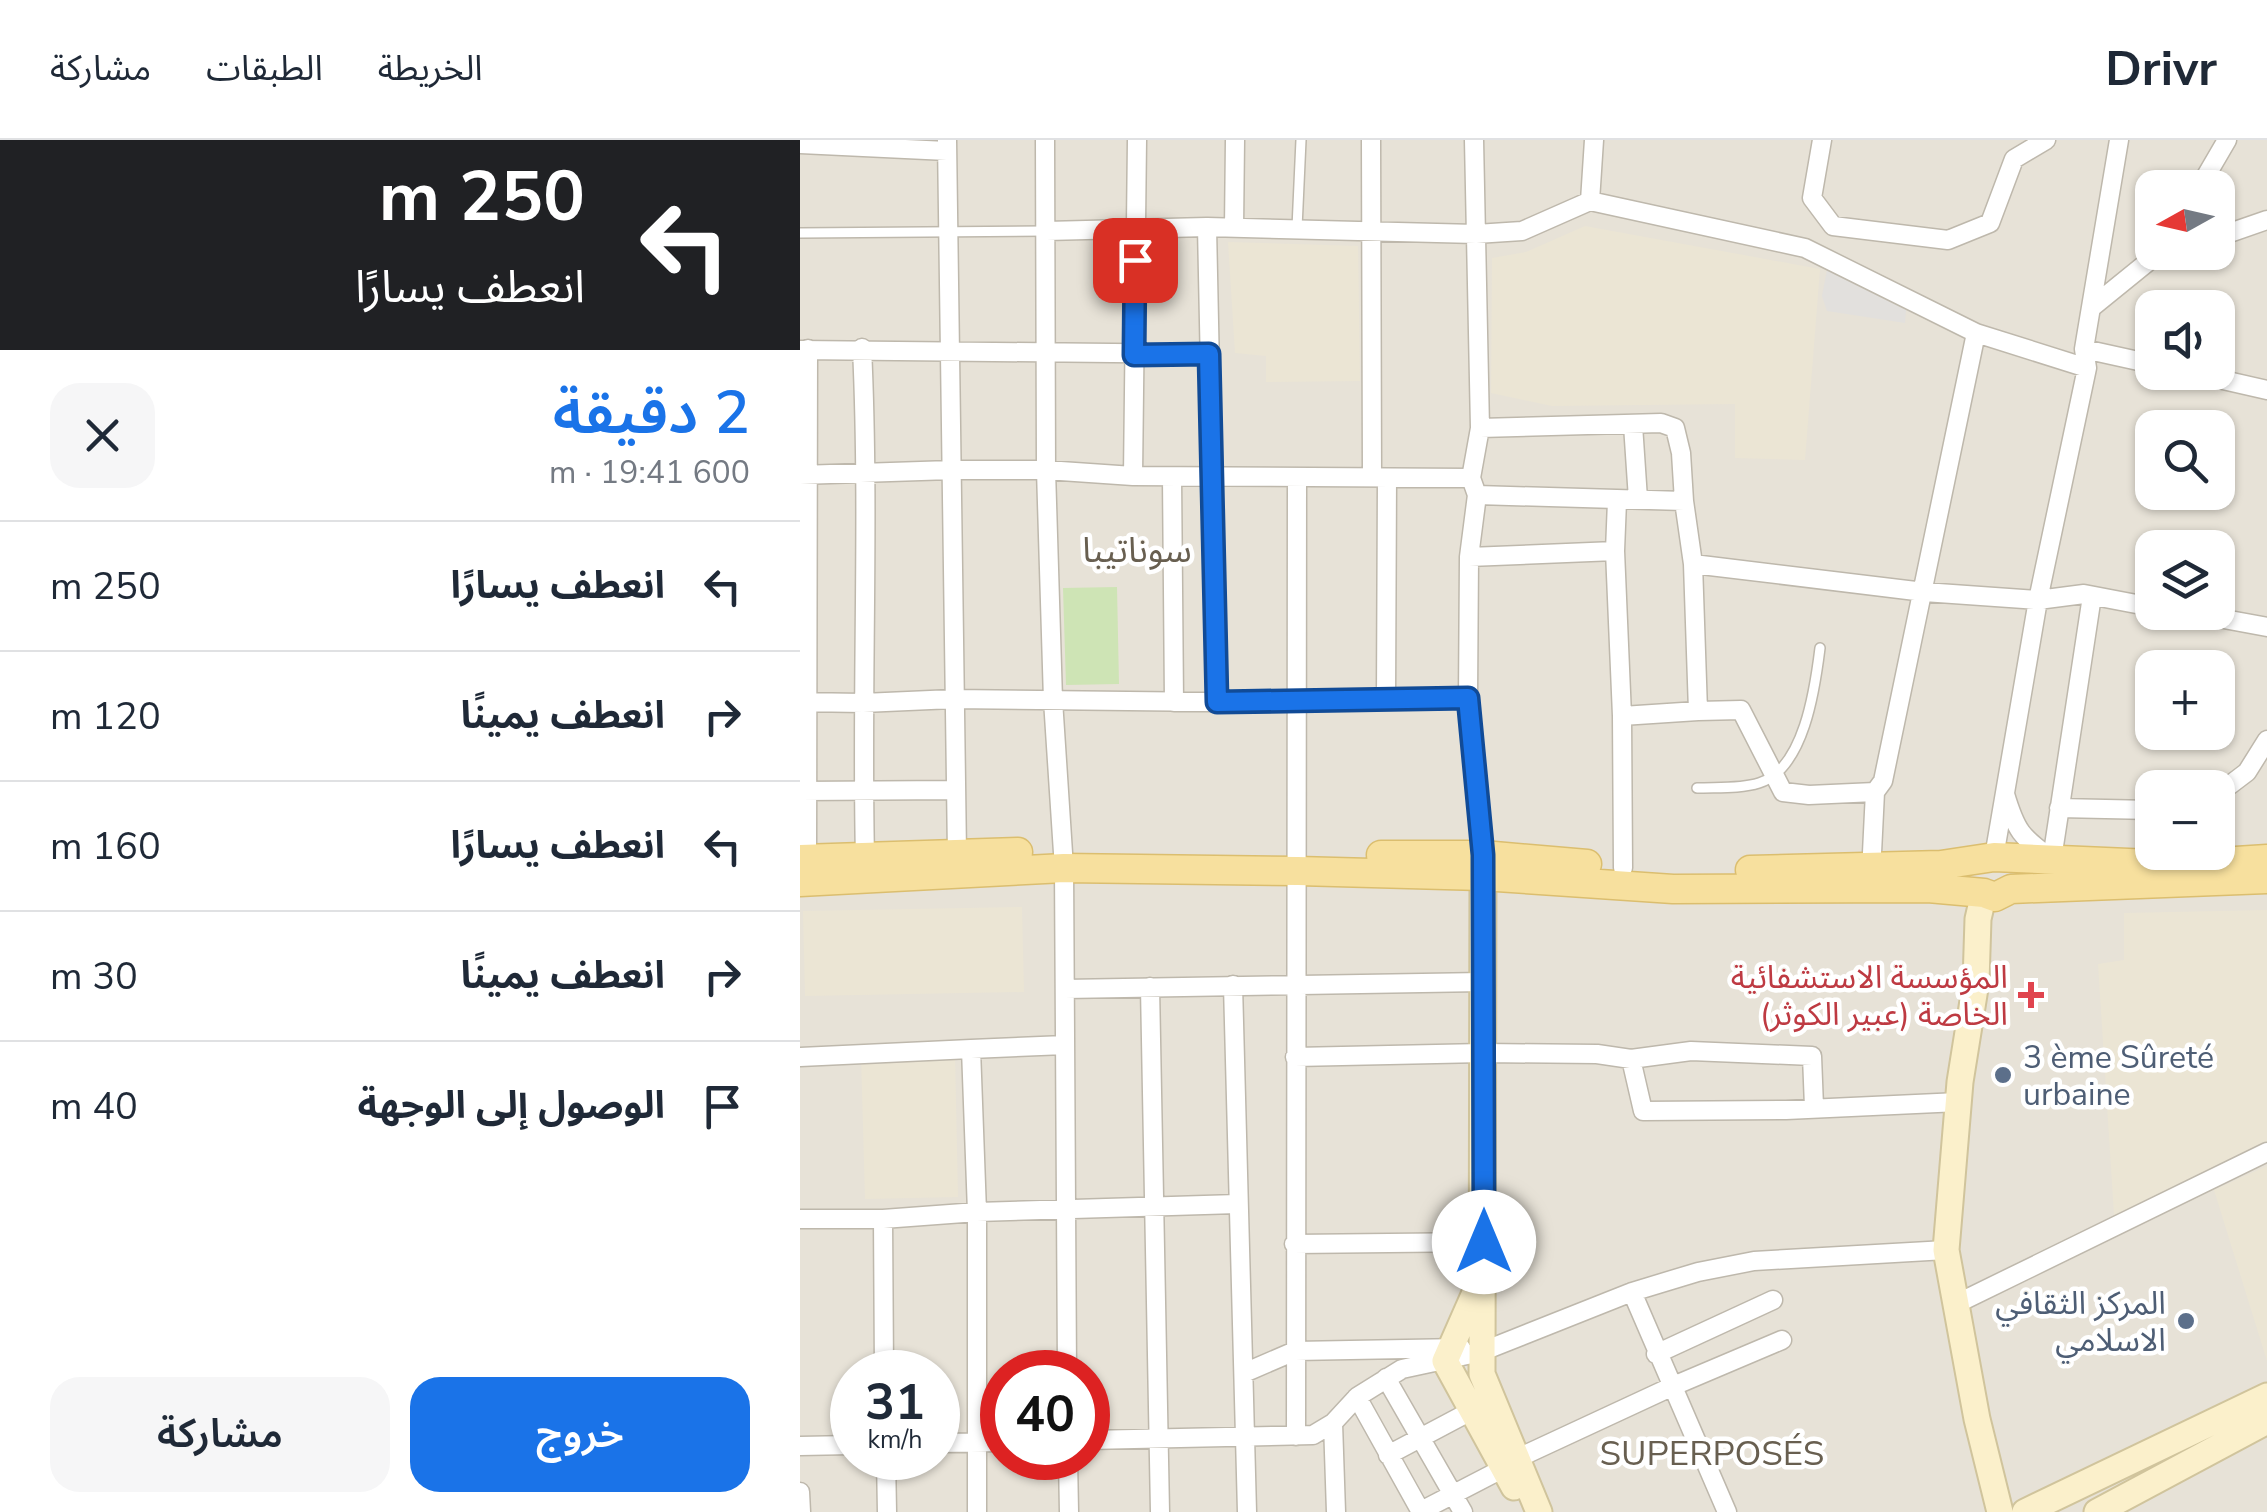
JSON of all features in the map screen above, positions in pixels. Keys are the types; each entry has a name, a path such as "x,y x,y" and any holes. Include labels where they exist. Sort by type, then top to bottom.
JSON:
{"main road":[{"path":"802,867 865,857 957,854 1623,868 1871,877 1988,898 2267,878"},
{"path":"802,867 1063,859"},
{"path":"1483,865 1673,889 1871,877 1994,859 2135,859"},
{"path":"1988,898 1976,876 1994,859"},
{"path":"2235,859 2267,859"}],"street":[{"path":"1045,140 1046,470 1053,700 1063,859 1067,1350"},
{"path":"1133,476 1137,140"},
{"path":"1234,228 1235,140"},
{"path":"1371,140 1386,699"},
{"path":"1474,140 1480,428 1470,558 1468,698 1483,865 1481,1352 1482,1374 1529,1512"},
{"path":"1590,201 1594,140"},
{"path":"1822,140 1812,198 1833,226 1948,240 1990,222 2014,159 2046,140"},
{"path":"1994,859 2038,600 2087,368 2084,349 2119,140"},
{"path":"2210,170 2227,140"},
{"path":"800,144 947,146 957,854"},
{"path":"1046,231 1207,227 1522,232 1590,201 1805,248 1976,333 2087,368"},
{"path":"2235,231 2267,220"},
{"path":"1207,227 1217,702"},
{"path":"2091,308 2142,270"},
{"path":"1871,877 1875,792 1883,781 1976,333"},
{"path":"862,348 868,473 863,703 865,857"},
{"path":"802,867 804,349 1209,354"},
{"path":"2084,349 2135,360"},
{"path":"2235,383 2267,390"},
{"path":"1480,428 1661,423 1675,428 1693,564 1698,711"},
{"path":"1633,425 1638,499"},
{"path":"803,475 1046,470 1172,477 1379,478 1618,501 1684,501"},
{"path":"1172,477 1174,702"},
{"path":"1296,1436 1297,478"},
{"path":"1618,501 1615,551 1623,868"},
{"path":"1470,558 1615,551"},
{"path":"1693,564 1924,592 2038,600 2092,596 2135,603"},
{"path":"2004,789 2015,826 2030,844 2052,860 2092,596"},
{"path":"2235,621 2267,627"},
{"path":"804,702 954,698 1174,702 1468,698"},
{"path":"1622,716 1741,710 1783,792 1875,792"},
{"path":"2235,781 2246,772 2267,740"},
{"path":"804,791 956,790"},
{"path":"2059,808 2135,810"},
{"path":"1988,898 1959,1102 1946,1250 1976,1420 2000,1512"},
{"path":"1064,990 1483,982"},
{"path":"1233,985 1247,1512"},
{"path":"1150,987 1160,1512"},
{"path":"800,1056 1065,1046"},
{"path":"971,1049 977,1212 977,1512"},
{"path":"1295,1057 1483,1053 1598,1054 1631,1059 1690,1051 1812,1056 1814,1107"},
{"path":"1631,1059 1642,1111 1959,1102"},
{"path":"1954,1305 2267,1152"},
{"path":"800,1219 1237,1204"},
{"path":"882,1219 884,1350"},
{"path":"1294,1244 1484,1242"},
{"path":"1484,1242 1477,1288 1448,1354 1471,1410 1511,1463 1539,1512"},
{"path":"1244,1373 1295,1351 1481,1352 1632,1292 1754,1260 1946,1250"},
{"path":"1632,1292 1727,1512"},
{"path":"1656,1354 1773,1300"},
{"path":"1357,1397 1421,1512 1511,1463 1671,1387 1782,1340"},
{"path":"1110,1440 1313,1436 1357,1397 1386,1378 1448,1354"},
{"path":"1386,1378 1463,1512"},
{"path":"2025,1512 2267,1396"},
{"path":"1388,1455 1471,1410"},
{"path":"2097,1512 2267,1420"},
{"path":"1333,1422 1336,1512"},
{"path":"960,1442 977,1442"},
{"path":"800,1446 830,1445"},
{"path":"886,1480 887,1512"},
{"path":"1068,1480 1069,1512"},
{"path":"800,1492 800,1512"}],"lane":[{"path":"1297,228 1301,140"},
{"path":"800,233 1046,231"},
{"path":"1696,788 1756,784 1775,776 1786,764 1807,719 1820,648"}],"shaded area":[{"path":"800,140 2267,140 2267,1512 800,1512"},
{"path":"1585,226 1820,269 1805,460 1735,458 1735,404 1552,406 1491,393 1492,258 1526,252"},
{"path":"1228,242 1358,246 1360,381 1266,382 1266,356 1235,353"},
{"path":"1827,270 1906,310 1905,323 1827,311 1822,296"},
{"path":"1022,907 1024,992 805,996 803,911"},
{"path":"2267,910 2267,1147 2124,1214 2114,1215 2098,964 2124,960 2124,913"},
{"path":"955,1053 958,1197 865,1199 861,1055"},
{"path":"2267,1166 2267,1361 2214,1190"}],"green space":[{"path":"1117,587 1119,684 1066,685 1063,588"}],"place":[{"name":"المؤسسة الاستشفائية الخاصة (عبير الكوثر)","path":"2031,995"},
{"name":"3 ème Sûreté urbaine","path":"2003,1075"},
{"name":"المركز الثقافي الاسلامي","path":"2186,1321"}],"district":[{"name":"سوناتيبا","path":"1137,550"},
{"name":"SUPERPOSÉS","path":"1712,1453"}],"route":[{"path":"1135,260 1134,355 1209,354 1217,702 1468,698 1483,855 1484,1242"}]}
